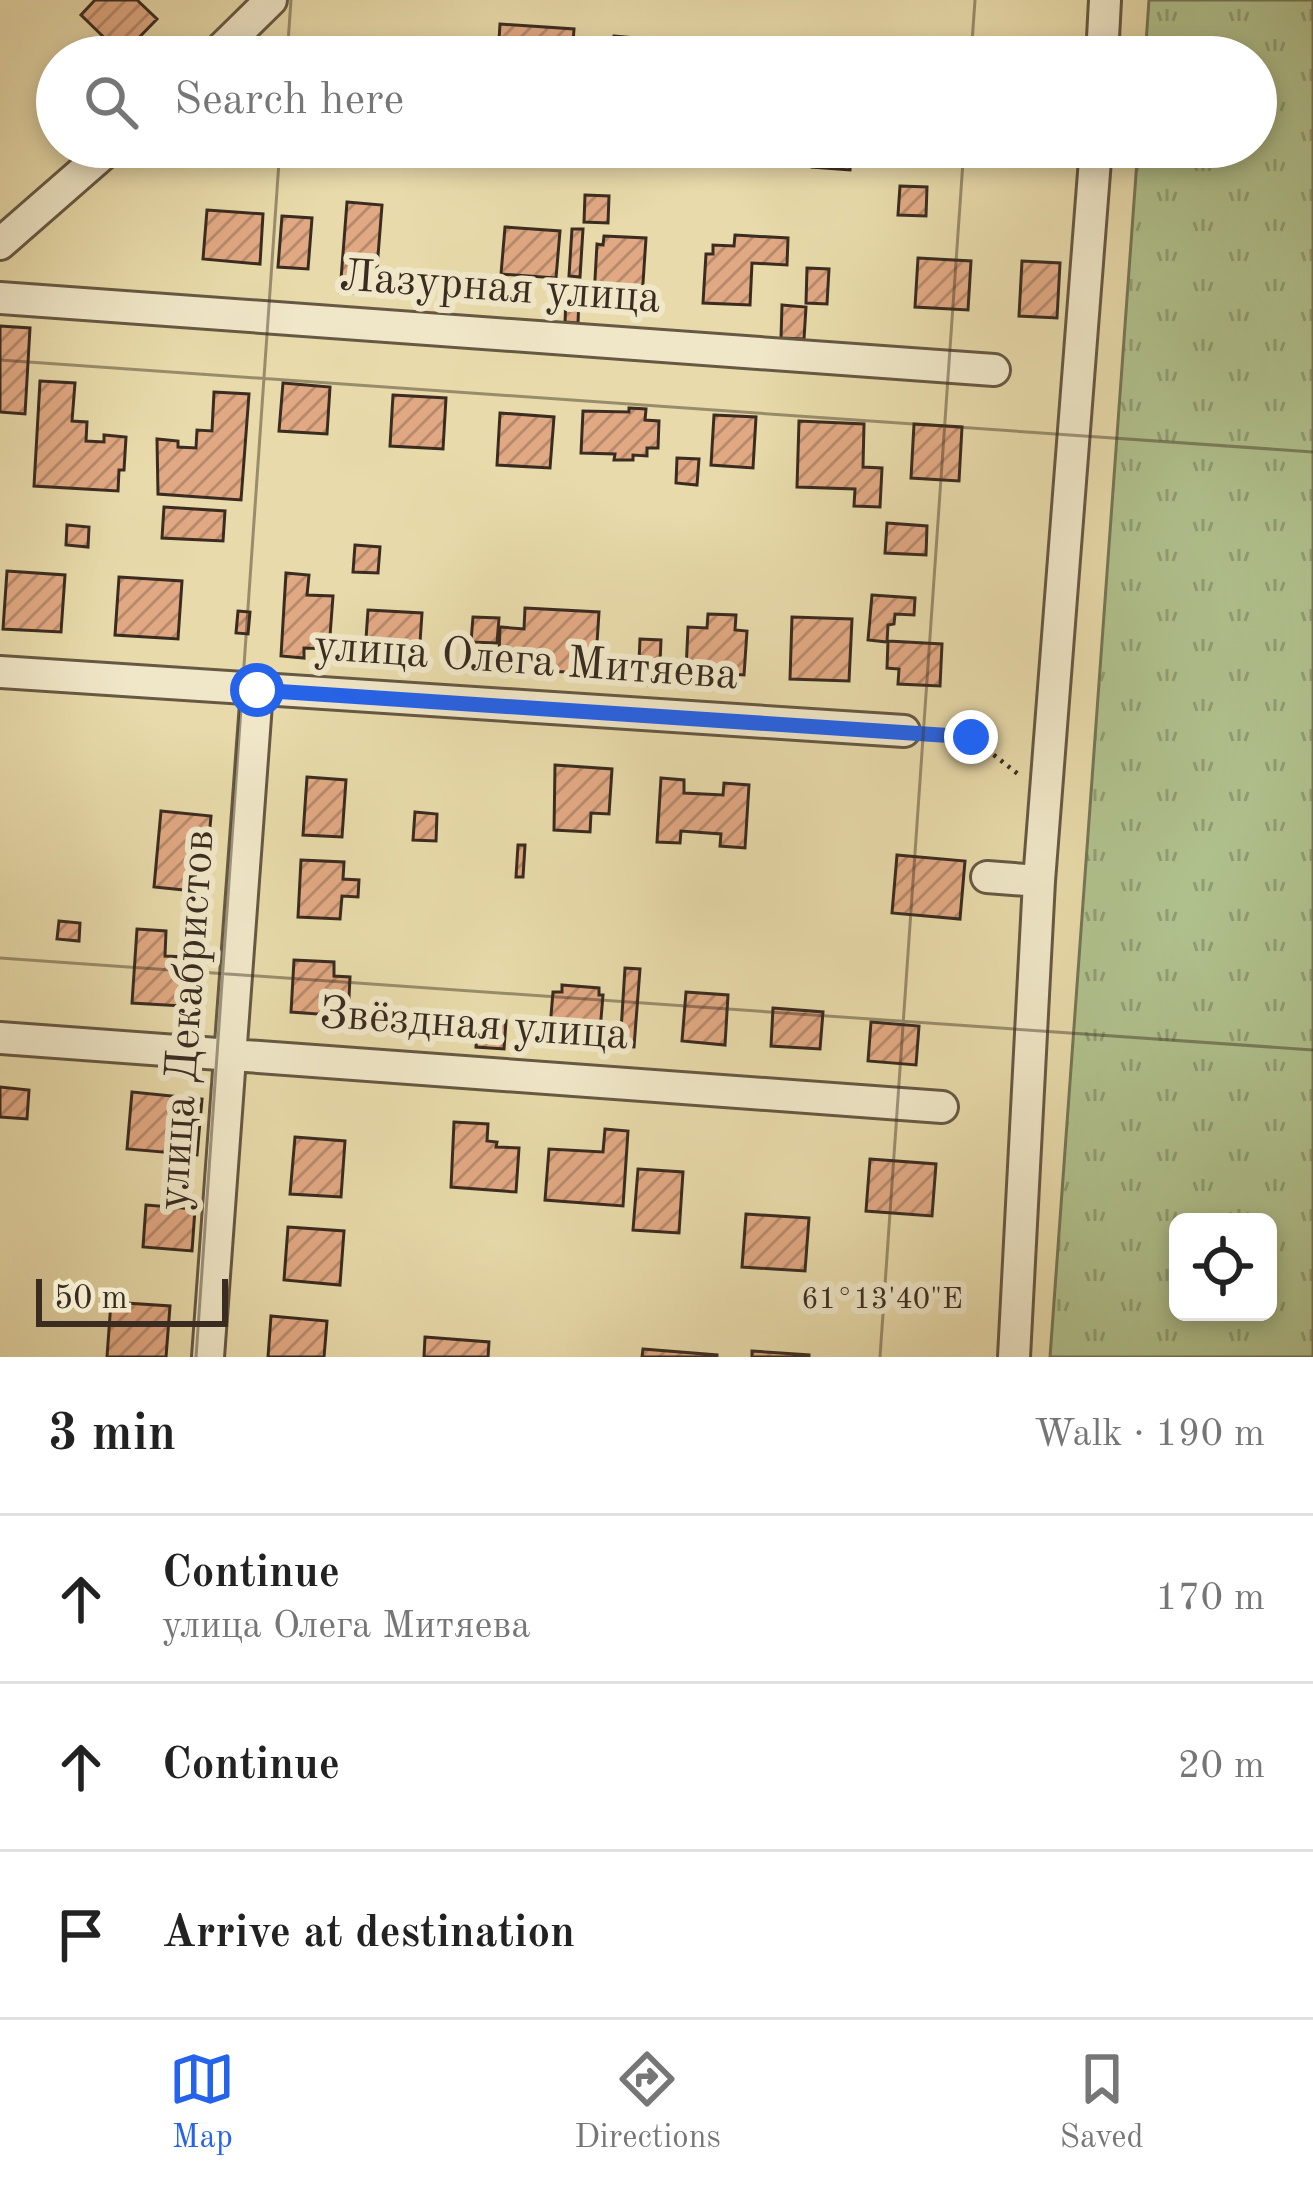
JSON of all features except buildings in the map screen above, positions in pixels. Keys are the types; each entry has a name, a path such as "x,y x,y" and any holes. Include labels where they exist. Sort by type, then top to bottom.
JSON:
{"street":[{"path":"234,36 271,0"},
{"path":"1103,36 1105,0"},
{"path":"0,244 87,168"},
{"path":"1014,1357 1039,881 1094,168"},
{"name":"Лазурная улица","path":"0,298 994,370"},
{"name":"улица Олега Митяева","path":"0,672 904,731"},
{"name":"улица Декабристов","path":"208,1357 257,690"},
{"path":"987,878 1039,881"},
{"name":"Звёздная улица","path":"0,1038 942,1107"}],"path":[{"path":"904,731 971,737 1046,796"}],"green space":[{"path":"1149,0 1313,0 1313,1357 1050,1357 1136,168 1277,168 1277,36 1146,36"}],"route":[{"path":"257,690 971,737"}]}
